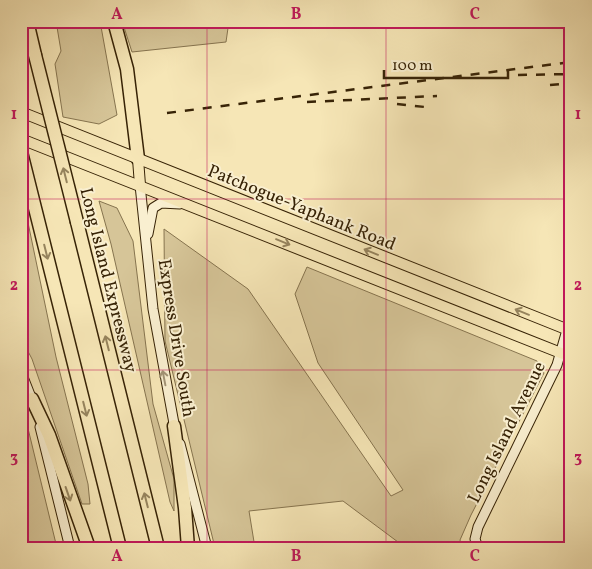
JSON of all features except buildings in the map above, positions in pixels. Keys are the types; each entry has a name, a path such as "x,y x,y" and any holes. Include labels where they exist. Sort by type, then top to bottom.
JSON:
{"highway":[{"name":"Long Island Expressway","path":"27,21 158,548"},
{"path":"114,21 127,70 138,159"},
{"path":"21,152 120,548"},
{"path":"32,399 49,435 88,548"},
{"path":"174,426 183,490 188,548"}],"main road":[{"name":"Patchogue-Yaphank Road","path":"21,112 569,330"},
{"path":"21,139 566,356"},
{"name":"Express Drive South","path":"138,159 146,251 157,337 174,426 184,455 207,548"},
{"path":"146,251 151,214 154,208 160,203 188,204"},
{"name":"Long Island Avenue","path":"478,548 475,539 478,527 566,356 569,330"},
{"path":"21,372 32,399 70,548"}],"shaded area":[{"path":"56,21 100,21 117,115 99,124 63,117 55,64 61,51"},
{"path":"122,21 229,21 226,42 132,52"},
{"path":"21,189 56,357 88,484 90,504 82,504 32,359 21,338"},
{"path":"99,201 117,208 133,241 153,404 174,479 174,511 170,502 111,244"},
{"path":"164,229 248,289 391,496 403,490 318,363 295,294 307,267 537,361 544,373 471,515 460,540 462,548 406,548 343,501 249,511 255,548 215,548 165,341"},
{"path":"21,407 24,412 57,548 21,548"}],"railway":[{"path":"167,113 571,62"},
{"path":"518,75 571,74"},
{"path":"550,85 571,83"},
{"path":"307,102 437,96"},
{"path":"397,104 425,107"}]}
